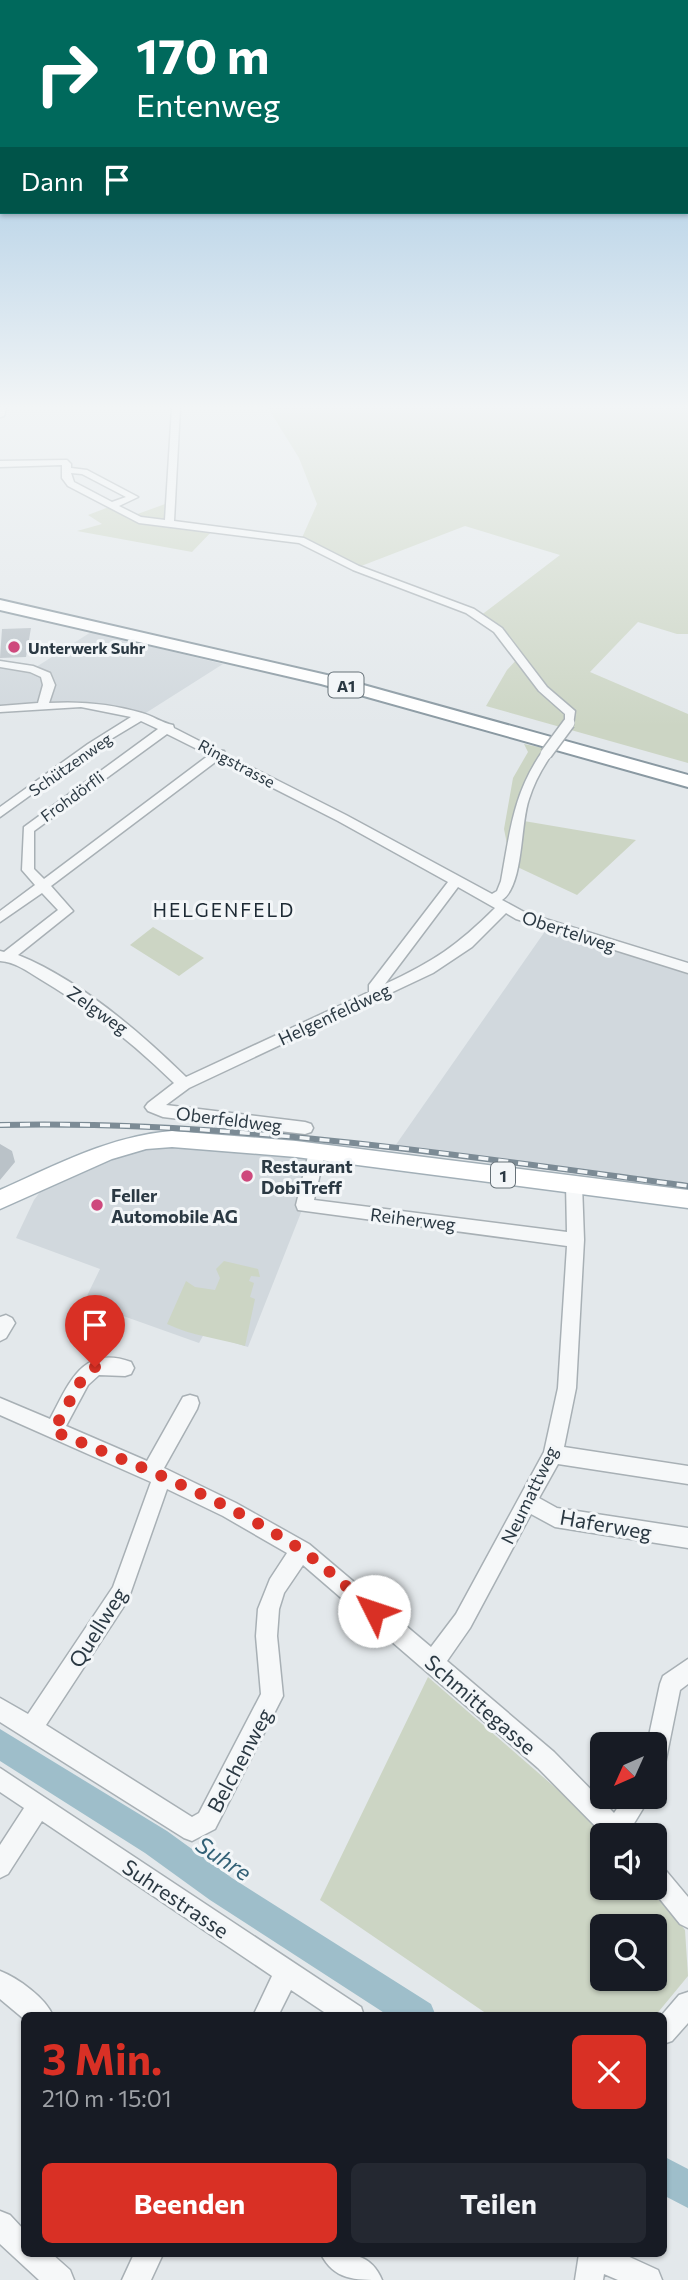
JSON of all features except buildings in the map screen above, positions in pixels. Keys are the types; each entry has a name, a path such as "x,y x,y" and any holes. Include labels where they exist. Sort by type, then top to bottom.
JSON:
{"highway":[{"name":"A1","path":"0,598 332,673 688,771"},
{"name":"A1","path":"0,605 325,680 688,781"}],"main road":[{"name":"1","path":"0,1200 84,1160 146,1140 195,1141 317,1152 688,1199"}],"street":[{"path":"126,514 132,518 169,524 170,514"},
{"name":"Helgenfeldweg","path":"153,1107 184,1084 377,994 450,956 476,936 498,904 508,881 522,800 531,777 569,723 571,713 543,689 505,638 480,616 357,569 302,540 169,524"},
{"path":"0,664 33,669 46,675 49,685 43,704"},
{"name":"Ringstrasse","path":"0,709 43,704 93,705 141,716 169,727 457,879"},
{"name":"Schützenweg","path":"0,813 92,746 141,716"},
{"name":"Frohdörfli","path":"4,956 66,911 28,870 27,830 169,727"},
{"path":"0,918 220,754"},
{"path":"377,994 374,989 457,879"},
{"name":"Obertelweg","path":"457,879 498,904 537,923 688,968"},
{"name":"Zelgweg","path":"4,956 92,1002 141,1041 184,1084"},
{"name":"Oberfeldweg","path":"153,1107 163,1111 305,1128"},
{"name":"Reiherweg","path":"317,1152 304,1205 576,1240"},
{"name":"Neumattweg","path":"433,1662 469,1611 553,1454 567,1388 576,1240 574,1184"},
{"path":"53,1431 82,1379 95,1367 125,1368"},
{"name":"Quellweg","path":"31,1729 121,1593 156,1475 190,1403"},
{"name":"Schmittegasse","path":"0,1406 259,1524 302,1551 546,1760 609,1823"},
{"path":"553,1454 688,1475"},
{"name":"Haferweg","path":"527,1502 555,1517 688,1538"},
{"name":"Belchenweg","path":"0,1709 192,1830 199,1828 207,1821 272,1696 274,1682 265,1614 275,1588 302,1551"},
{"path":"661,1732 671,1684 688,1670"},
{"name":"Suhrestrasse","path":"0,1779 346,2012"},
{"path":"0,1866 38,1805"},
{"path":"667,1890 688,1916"},
{"path":"267,2012 287,1972"},
{"path":"0,1983 36,2012"},
{"path":"667,2028 688,2004"},
{"path":"0,2225 21,2245"},
{"path":"35,2257 60,2280"},
{"path":"136,2280 148,2257"},
{"path":"339,2257 368,2280"},
{"path":"593,2261 648,2280"}],"shaded area":[{"path":"91,632 223,664 141,716 93,705 0,709 0,664 33,669"},
{"path":"548,927 688,968 688,1185 395,1146"},
{"path":"127,1145 317,1152 304,1205 248,1347 204,1334 199,1343 84,1302 100,1269 16,1238 34,1200 53,1175"}],"green space":[{"path":"90,514 126,514 137,519 132,516 167,514 166,519 162,521 214,529 192,552 77,531 102,524"},
{"path":"312,514 688,514 688,634 677,634 638,622 590,672 688,714 688,763 486,706 507,670 519,657 480,616 560,555 465,526 356,568 301,540"},
{"path":"524,744 543,748 546,754 518,820 636,840 577,895 511,864 504,829 513,778 528,752"},
{"path":"153,927 204,958 179,976 130,945"},
{"path":"224,1261 258,1269 260,1277 251,1276 249,1281 254,1283 250,1297 255,1299 245,1346 167,1324 186,1281 195,1287 215,1290 220,1278 216,1269"},
{"path":"428,1677 573,1803 591,1823 590,1900 661,1900 685,1930 688,1976 658,2012 484,2012 320,1900"}],"waterway":[{"name":"Suhre","path":"0,1744 156,1842 221,1889 413,2012"},
{"name":"Suhre","path":"667,2177 688,2190"}],"railway":[{"path":"0,1125 87,1125 259,1134 431,1152 688,1186"}],"place":[{"name":"Unterwerk Suhr","path":"14,647"},
{"name":"Restaurant DobiTreff","path":"247,1176"},
{"name":"Feller Automobile AG","path":"97,1205"}],"district":[{"name":"HELGENFELD","path":"224,909"}],"route":[{"path":"95,1367 82,1379 53,1431 162,1477 259,1524 302,1551 374,1611"}]}
